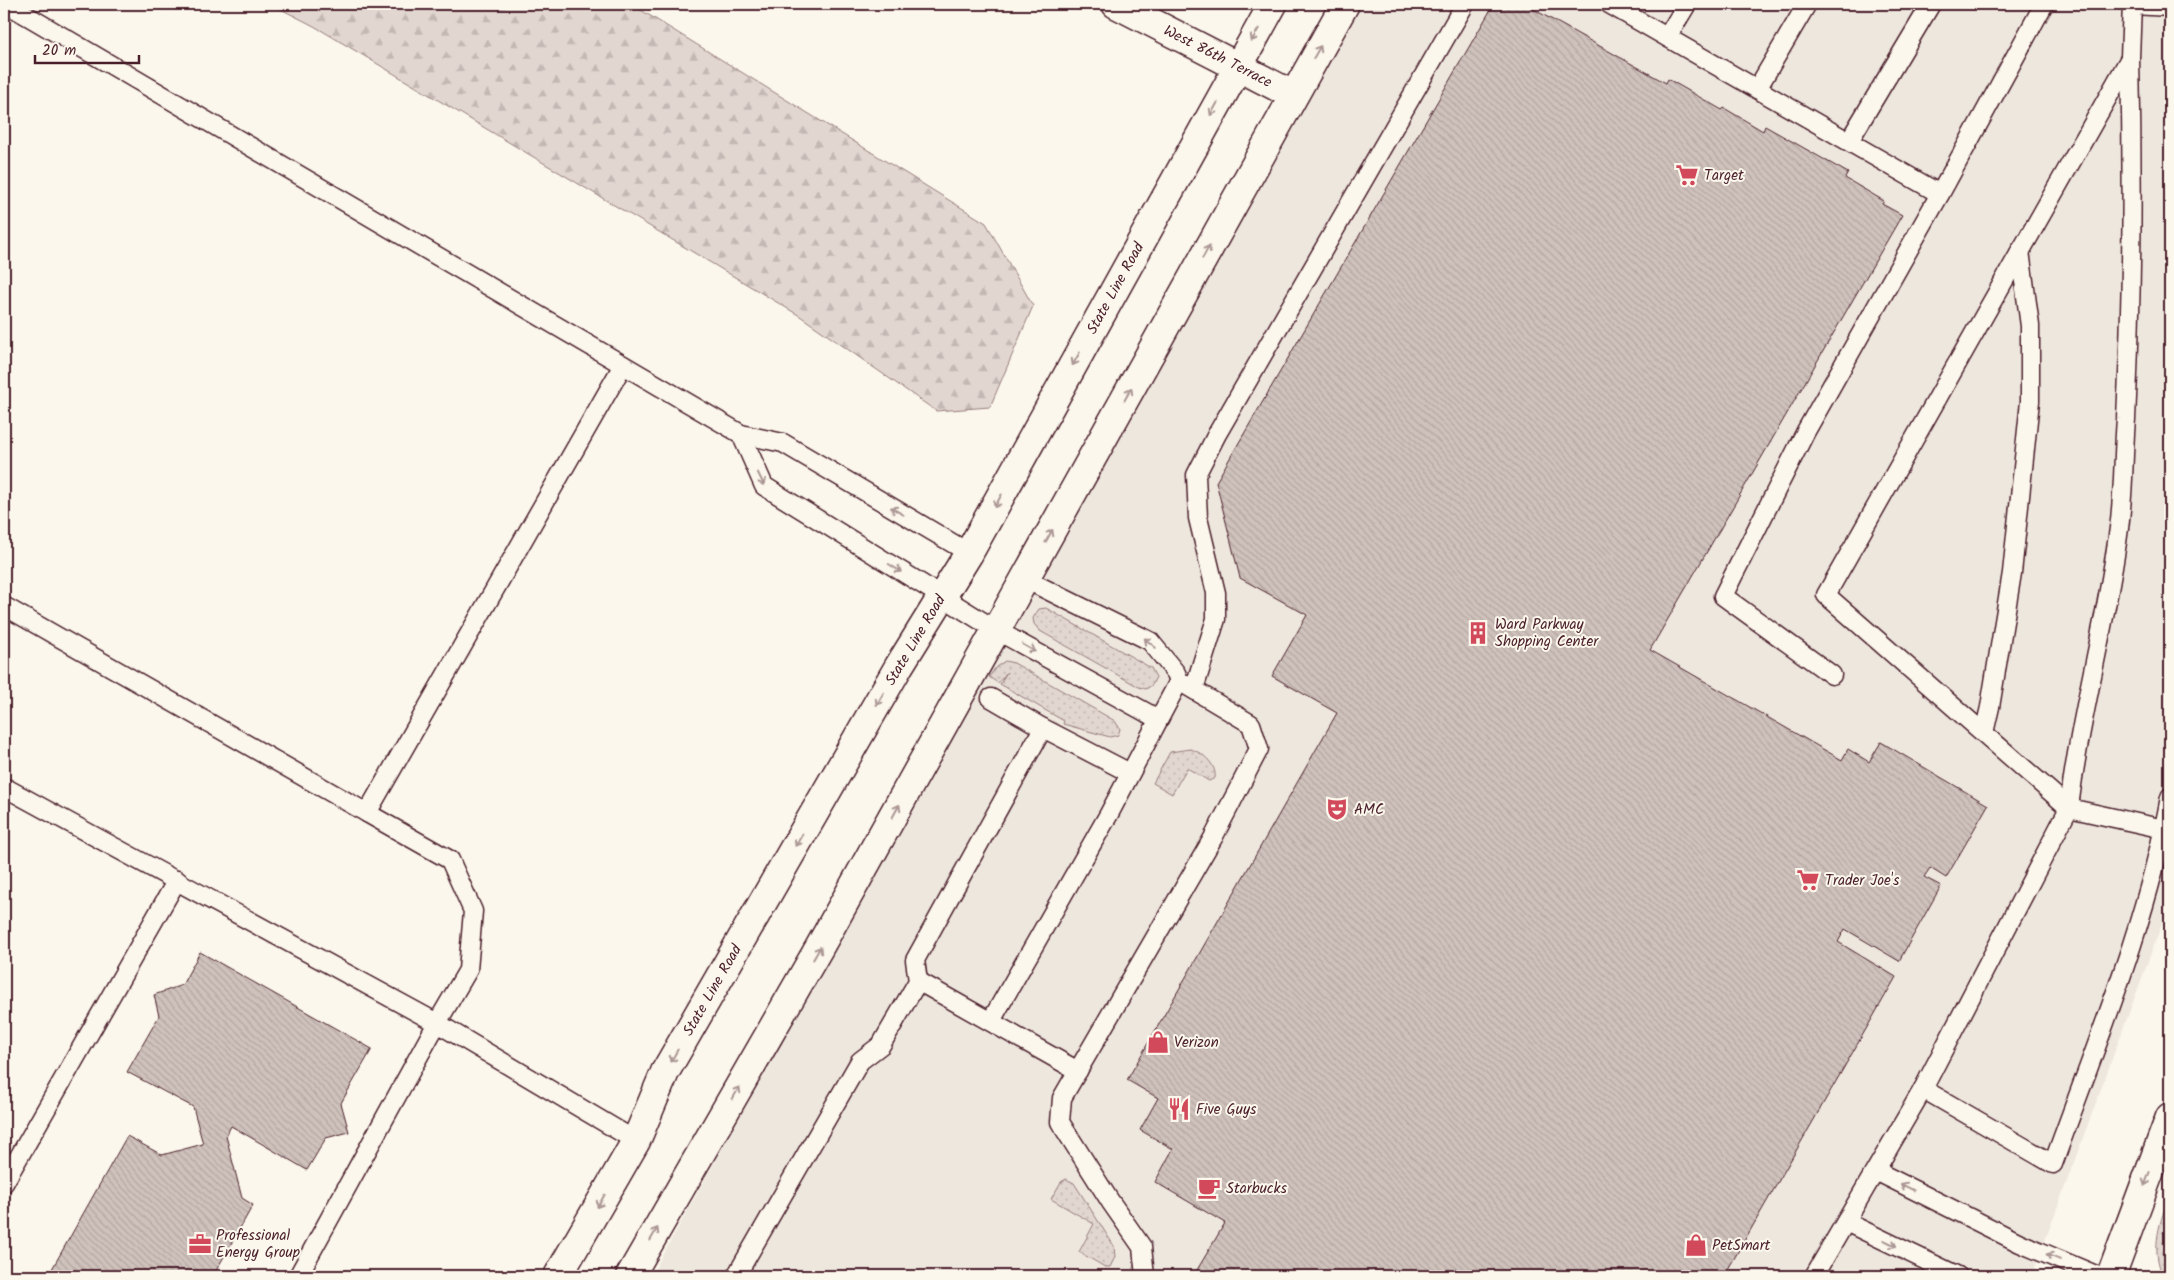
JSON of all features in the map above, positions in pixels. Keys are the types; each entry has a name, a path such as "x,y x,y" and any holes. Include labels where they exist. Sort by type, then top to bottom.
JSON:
{"main road":[{"name":"West 86th Terrace","path":"1116,4 1293,95"},
{"name":"State Line Road","path":"558,1276 636,1141 664,1072 899,666 969,553 1273,4"},
{"path":"630,1276 820,948 1345,4"},
{"path":"2111,1276 2170,1117"}],"lane":[{"path":"7,4 741,434 783,444 969,553"},
{"path":"991,1021 1109,814 1158,719 1186,685 1216,619 1216,593 1198,518 1196,475 1217,434 1465,4"},
{"path":"1609,4 1940,194"},
{"path":"1667,37 1686,4"},
{"path":"1757,89 1808,4"},
{"path":"1849,141 1931,4"},
{"path":"1832,675 1723,596 1806,431 1940,194 2044,4"},
{"path":"1814,1276 1923,1088 2069,808 2075,758 2119,528 2131,332 2132,162 2130,58 2132,4 2170,7"},
{"path":"2130,58 1826,595 2069,808 2164,829"},
{"path":"1984,733 2012,573 2030,401 2030,326 2020,251"},
{"path":"367,813 623,365"},
{"path":"741,434 764,486 996,630 1158,719"},
{"path":"1025,579 1150,641 1186,685 1251,724 1259,749 1213,838 1062,1098 1060,1122 1110,1201 1142,1246 1145,1276"},
{"path":"4,606 450,860 473,911 468,970 298,1276"},
{"path":"991,698 1043,728 1130,773"},
{"path":"736,1276 860,1061 881,1045 918,981 915,960 1043,728"},
{"path":"4,787 438,1023 636,1141"},
{"path":"1923,1088 2053,1164 2138,926 2164,829 2170,797"},
{"path":"4,1183 176,880"},
{"path":"918,981 1078,1071"},
{"path":"1876,1171 2020,1243 2098,1276"},
{"path":"1846,1222 1958,1276"}],"shaded area":[{"name":"Ward Parkway Shopping Center","path":"1357,4 2170,4 2170,902 2032,1276 651,1276"}],"green space":[{"path":"271,4 631,4 986,223 1033,306 990,407 936,411 800,316 314,26"},
{"path":"1046,608 1151,668 1156,677 1152,685 1146,689 1139,687 1040,631 1034,624 1033,618 1039,609"},
{"path":"1005,661 1014,663 1115,721 1120,729 1118,735 1110,737 1063,724 1064,721 1000,684 1007,672 998,683 989,677 996,667"},
{"path":"1190,749 1200,753 1208,760 1214,768 1215,778 1209,781 1187,768 1172,794 1153,783 1170,752"},
{"path":"1066,1179 1074,1183 1114,1246 1115,1257 1110,1267 1105,1267 1079,1252 1094,1224 1051,1199 1061,1182"},
{"path":"2170,1194 2170,1276 2163,1276 2157,1255 2157,1245 2160,1225"}],"building":[{"name":"Ward Parkway Shopping Center","path":"1494,4 1524,4 1666,83 1668,79 1763,131 1765,126 1848,173 1845,178 1884,201 1882,204 1902,215 1650,650 1842,760 1848,749 1869,762 1881,742 1988,805 1946,878 1930,868 1924,877 1941,886 1899,961 1845,929 1838,942 1896,977 1724,1276 1208,1276 1197,1270 1225,1223 1155,1182 1173,1149 1140,1130 1158,1098 1127,1080 1337,713 1272,676 1307,615 1240,578 1216,482"},
{"path":"200,952 372,1049 341,1103 349,1132 326,1138 307,1170 231,1126 226,1136 242,1198 253,1205 213,1276 48,1276 127,1136 162,1155 203,1144 193,1107 127,1072 159,1016 154,995 182,985"}],"place":[{"name":"Target","path":"1687,175"},
{"name":"Ward Parkway Shopping Center","path":"1478,633"},
{"name":"AMC","path":"1337,809"},
{"name":"Trader Joe's","path":"1808,880"},
{"name":"Verizon","path":"1158,1042"},
{"name":"Five Guys","path":"1179,1109"},
{"name":"Starbucks","path":"1209,1188"},
{"name":"Professional Energy Group","path":"200,1244"},
{"name":"PetSmart","path":"1696,1245"}]}
